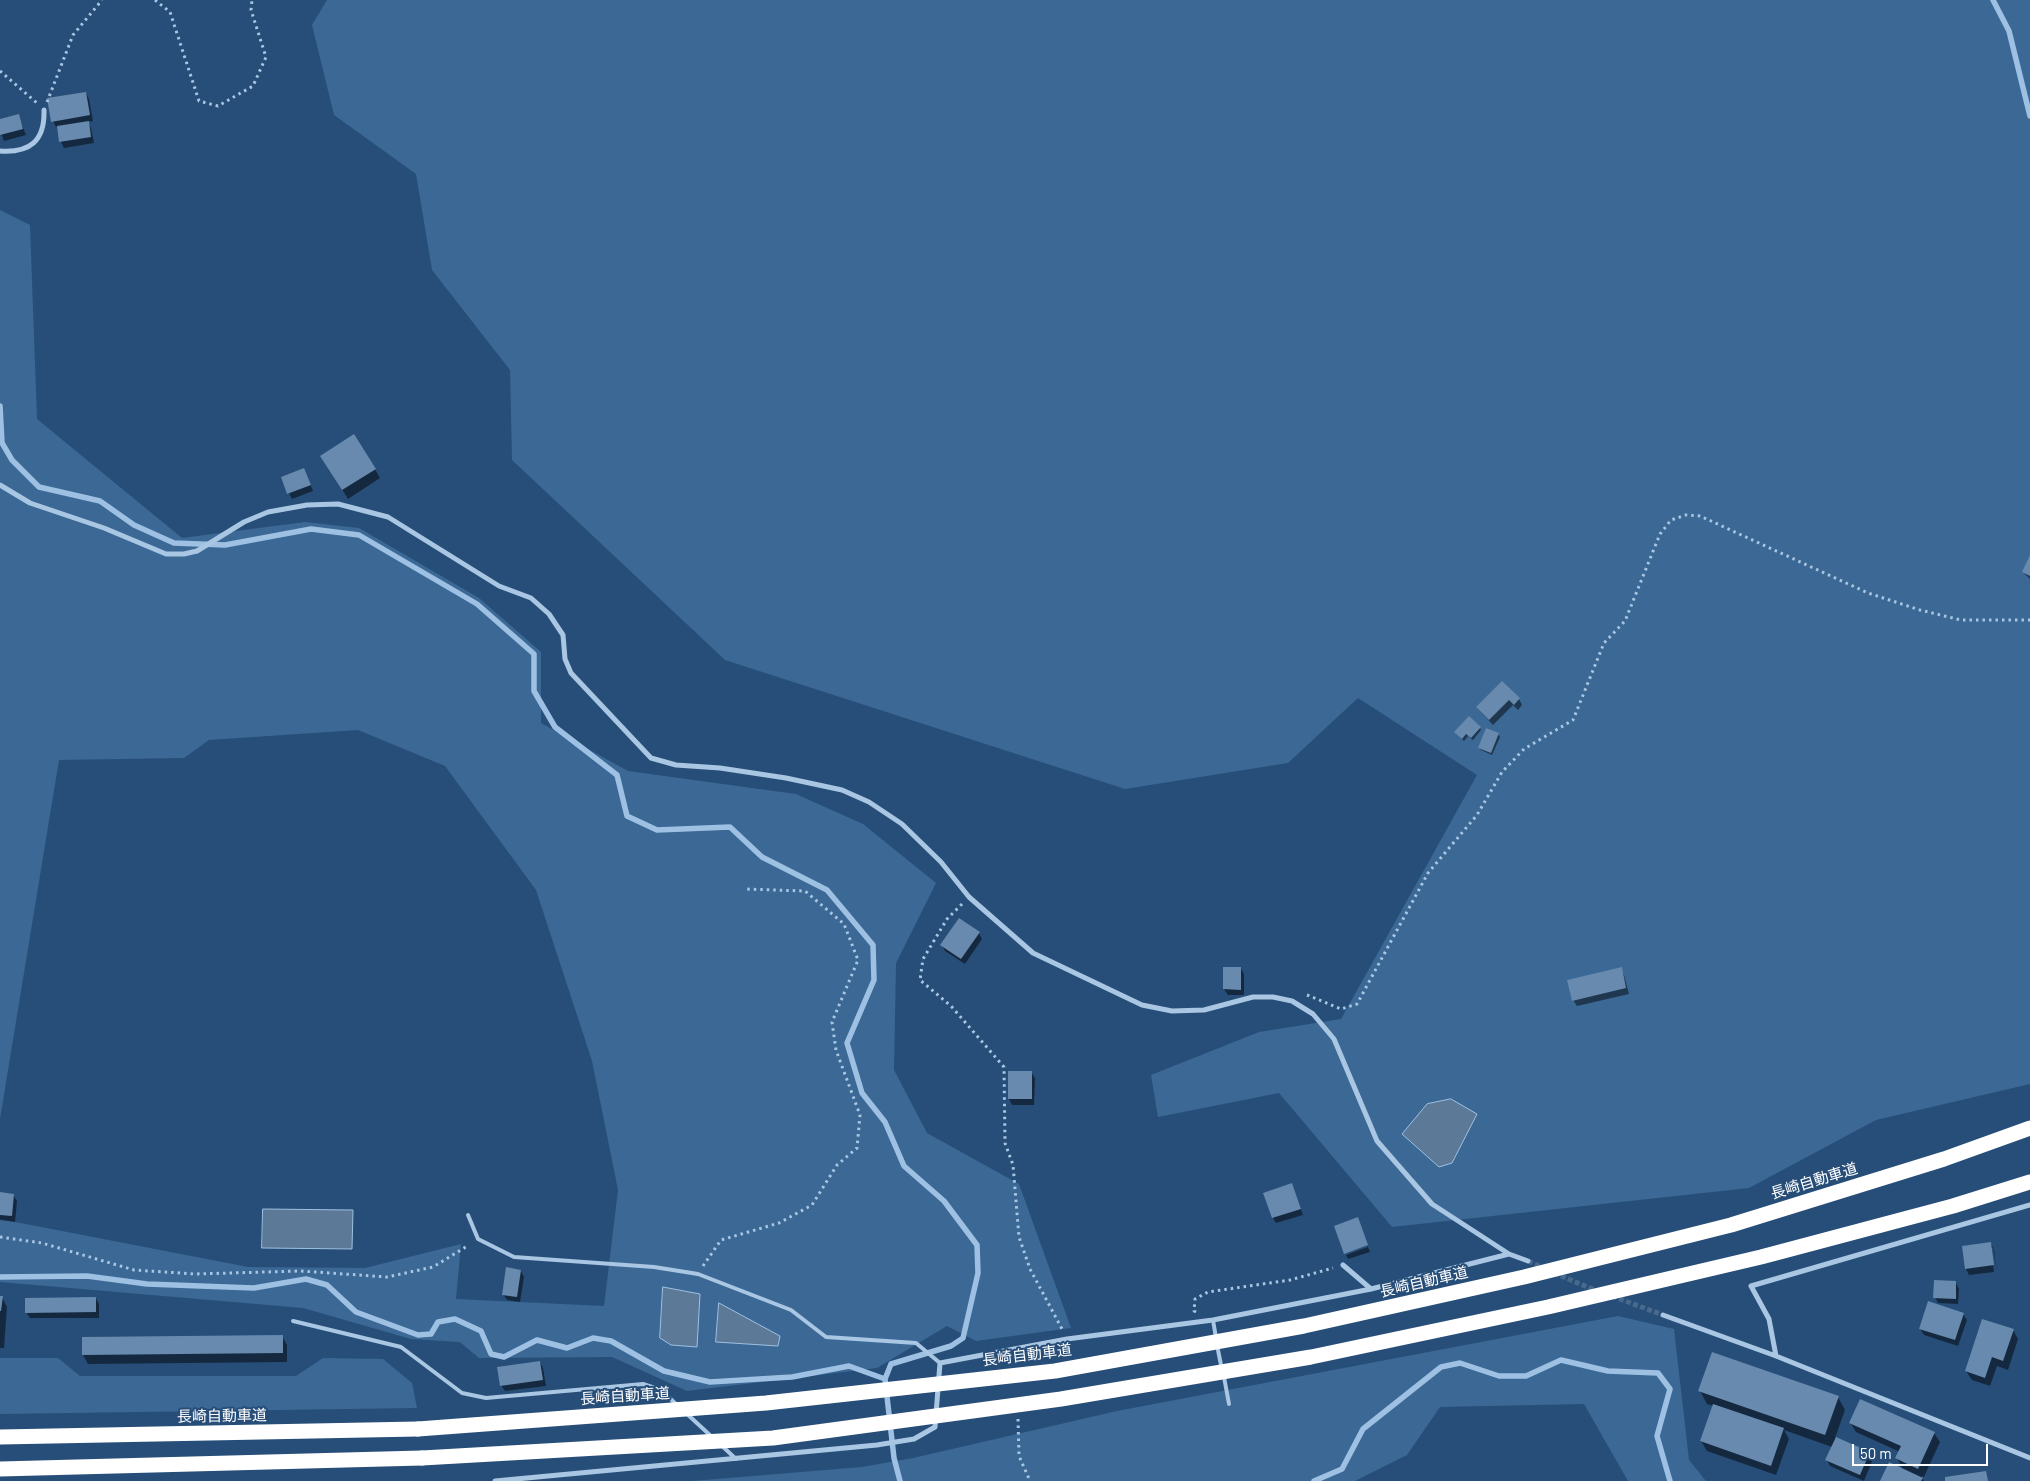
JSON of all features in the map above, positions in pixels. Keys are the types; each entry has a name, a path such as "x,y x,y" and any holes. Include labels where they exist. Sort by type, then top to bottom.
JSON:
{"highway":[{"name":"長崎自動車道","path":"0,1437 418,1429 766,1403 1035,1373 1304,1326 1524,1277 1731,1224 1944,1159 2030,1128"},
{"path":"0,1468 422,1458 773,1438 1061,1400 1311,1357 1548,1307 1761,1257 1953,1206 2030,1182"}],"street":[{"path":"0,151 14,152 32,146 45,125 44,110"},
{"path":"0,485 30,503 104,528 166,554 184,554 197,551 244,522 268,512 307,505 338,504 388,517 499,586 531,598 549,614 563,635 565,659 571,673 651,758 676,765 720,768 786,778 842,790 868,802 902,824 941,862 969,897 1033,953 1142,1005 1172,1011 1204,1010 1253,997 1273,997 1292,1001 1314,1014 1334,1038 1377,1141 1432,1204 1509,1254 1528,1261"},
{"path":"1776,1356 1769,1319 1751,1286 2030,1205"},
{"path":"496,1481 877,1445 914,1439 935,1428 940,1363 1067,1339 1213,1320 1371,1289 1509,1254"},
{"path":"1343,1266 1371,1289"},
{"path":"1663,1315 1776,1356 2030,1458"}],"lane":[{"path":"468,1215 478,1239 514,1257 654,1267 698,1274 791,1310 826,1337 916,1343 940,1363"},
{"path":"293,1320 401,1348 462,1393 486,1398 643,1384 661,1390 736,1459"},
{"path":"1213,1320 1229,1404"}],"path":[{"path":"0,71 44,110 73,35 102,0"},
{"path":"154,0 170,12 199,101 218,106 254,86 266,57 251,10 252,0"},
{"path":"1305,995 1341,1009 1358,1004 1428,873 1477,815 1502,772 1524,749 1572,720 1604,642 1625,621 1660,534 1671,520 1686,515 1700,516 1868,593 1920,610 1960,620 2030,620"},
{"path":"698,1274 721,1240 778,1223 812,1205 837,1165 857,1148 860,1115 836,1050 832,1022 858,960 844,924 805,891 744,889"},
{"path":"969,897 947,919 923,959 920,980 951,1006 1004,1067 1005,1143 1014,1165 1019,1237 1030,1269 1067,1339"},
{"path":"0,1237 42,1243 134,1270 196,1274 302,1271 387,1277 433,1267 478,1239"},
{"path":"1213,1320 1194,1311 1195,1299 1208,1292 1290,1280 1343,1266"}],"shaded area":[{"path":"327,0 2030,0 2030,1084 1876,1120 1749,1188 1392,1227 1279,1093 1158,1117 1151,1075 1259,1032 1341,1019 1477,775 1358,698 1288,763 1125,789 725,660 512,460 510,370 432,270 416,174 334,115 312,25"},
{"path":"0,210 30,225 37,419 182,538 305,522 359,528 479,598 541,652 541,723 628,771 796,794 863,824 936,883 896,963 894,1070 927,1133 1019,1184 1071,1328 976,1341 947,1326 877,1368 687,1391 612,1357 479,1358 460,1342 411,1339 303,1308 0,1282 0,1219 248,1267 365,1268 461,1244 456,1299 604,1306 618,1190 592,1061 536,890 445,766 358,730 209,740 184,758 59,760 0,1119"},
{"path":"1451,1099 1477,1114 1452,1163 1439,1167 1402,1134 1427,1104"},
{"path":"263,1209 353,1210 352,1249 262,1248"},
{"path":"663,1287 700,1294 697,1347 671,1345 660,1338"},
{"path":"719,1303 780,1336 778,1346 716,1342"},
{"path":"1618,1316 1674,1329 1689,1460 1706,1481 1628,1481 1584,1404 1440,1407 1407,1455 1355,1481 692,1481 862,1467 913,1458 1117,1411"},
{"path":"0,1358 58,1358 80,1376 296,1376 323,1358 383,1359 412,1383 417,1408 0,1414"}],"building":[{"path":"86,92 90,115 51,122 47,98"},
{"path":"19,114 23,129 0,135 0,119"},
{"path":"89,121 91,137 59,142 57,126"},
{"path":"354,434 376,469 342,490 320,456"},
{"path":"304,468 311,485 287,494 281,477"},
{"path":"2030,555 2030,576 2022,572"},
{"path":"1502,681 1520,698 1514,705 1509,700 1489,720 1476,707"},
{"path":"1469,716 1481,727 1471,738 1466,734 1462,739 1454,732"},
{"path":"1486,728 1499,733 1491,753 1478,748"},
{"path":"959,918 980,932 961,959 940,945"},
{"path":"1223,967 1241,967 1241,990 1223,989"},
{"path":"1622,967 1626,988 1572,1001 1567,980"},
{"path":"1008,1071 1032,1071 1032,1099 1008,1099"},
{"path":"1292,1183 1301,1209 1272,1218 1263,1193"},
{"path":"0,1192 14,1194 12,1216 0,1215"},
{"path":"1358,1217 1368,1245 1344,1254 1334,1226"},
{"path":"1991,1242 1994,1265 1965,1269 1962,1246"},
{"path":"506,1267 521,1270 517,1297 502,1295"},
{"path":"1934,1280 1956,1281 1956,1299 1933,1298"},
{"path":"0,1296 3,1296 1,1311 0,1311"},
{"path":"96,1297 96,1312 25,1313 25,1298"},
{"path":"1928,1301 1964,1313 1955,1340 1919,1329"},
{"path":"1982,1319 2014,1329 2003,1361 1992,1357 1985,1378 1965,1371"},
{"path":"283,1335 283,1353 82,1355 82,1337"},
{"path":"1712,1352 1839,1396 1825,1435 1698,1391"},
{"path":"540,1361 543,1380 500,1386 497,1367"},
{"path":"1860,1399 1935,1432 1918,1469 1895,1458 1901,1446 1849,1423"},
{"path":"1713,1404 1784,1428 1771,1466 1700,1441"},
{"path":"1836,1437 1870,1452 1860,1475 1825,1460"},
{"path":"1889,1462 1923,1478 1921,1481 1880,1481"},
{"path":"1986,1471 1988,1481 1945,1481 1945,1477"}],"waterway":[{"path":"1993,0 2009,31 2030,116"},
{"path":"0,406 2,443 12,460 39,487 100,501 134,525 174,543 225,545 311,529 359,535 477,604 534,654 534,691 555,727 617,775 627,816 657,830 730,827 762,857 827,890 873,945 874,980 847,1043 862,1093 885,1122 904,1166 944,1201 977,1245 978,1273 963,1338 951,1346 891,1364 885,1379 894,1458 900,1481"},
{"path":"0,1277 87,1276 147,1284 254,1288 306,1279 327,1285 356,1312 418,1335 431,1334 438,1322 455,1319 481,1331 491,1354 504,1357 537,1340 567,1348 593,1338 611,1341 664,1371 710,1382 792,1377 849,1366 885,1379"},
{"path":"1314,1481 1342,1469 1363,1429 1441,1367 1460,1363 1499,1376 1526,1376 1561,1360 1608,1371 1658,1373 1670,1389 1657,1436 1670,1481"}],"tunnel":[{"path":"1528,1261 1544,1268"},
{"path":"1554,1273 1597,1291"},
{"path":"1612,1296 1663,1315"}]}
